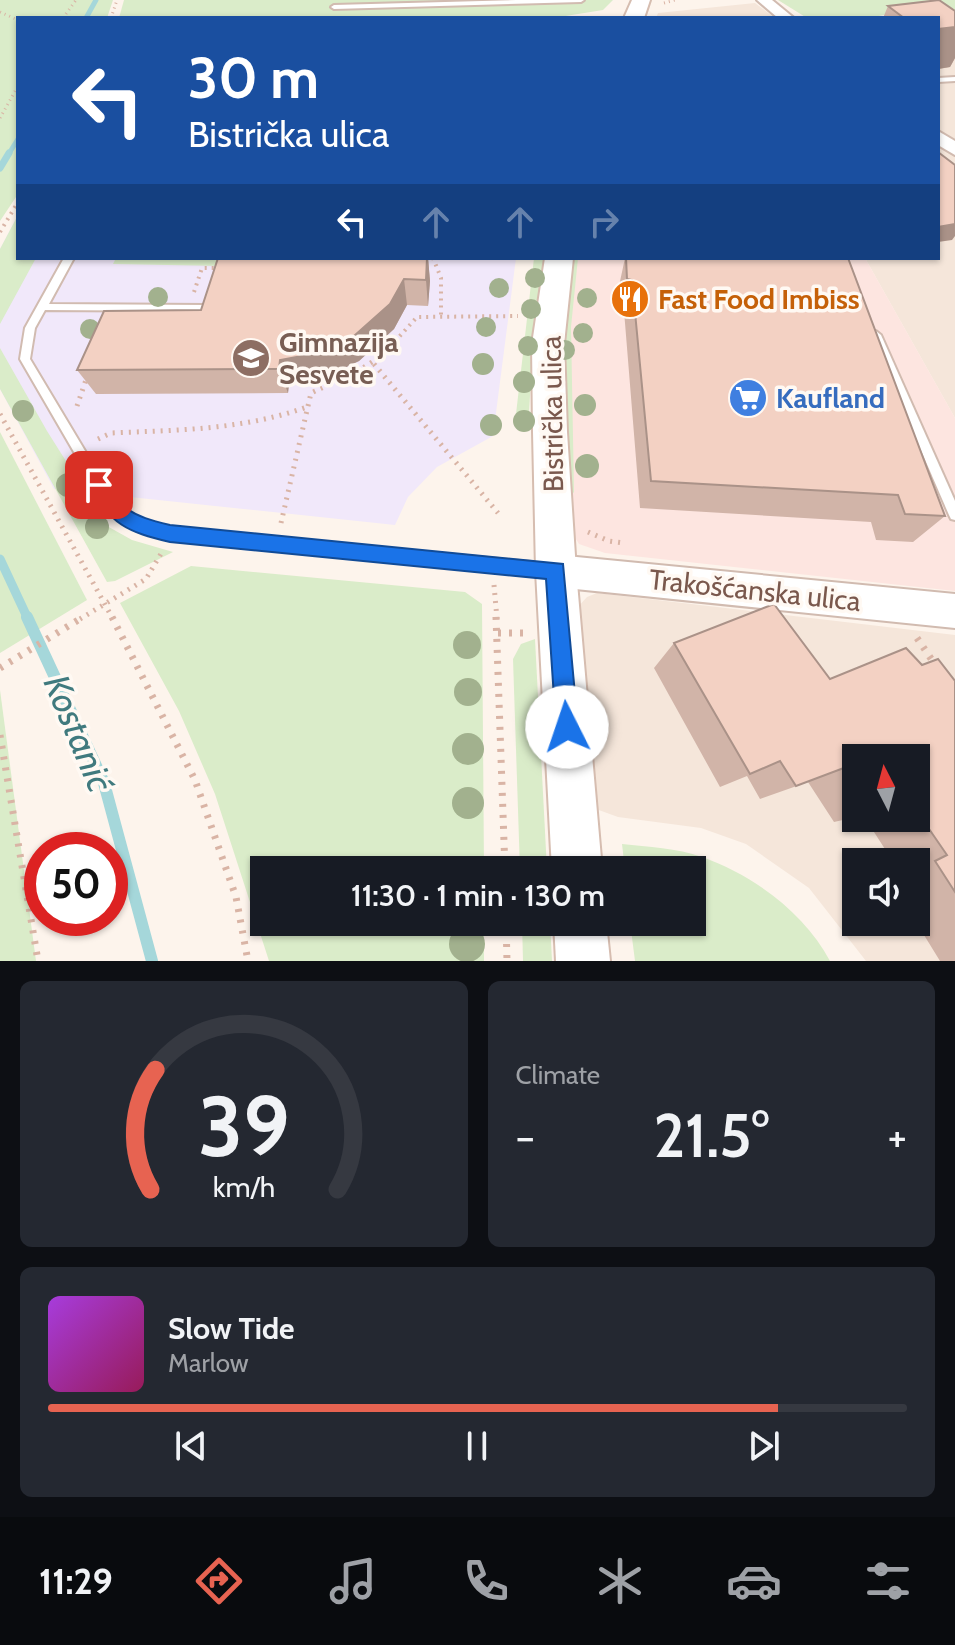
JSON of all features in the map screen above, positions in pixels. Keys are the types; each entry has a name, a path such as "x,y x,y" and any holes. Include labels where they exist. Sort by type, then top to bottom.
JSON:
{"main road":[{"name":"Bistrička ulica","path":"559,260 548,344 556,571 576,856"},
{"path":"581,936 583,961"}],"street":[{"path":"764,0 784,16"},
{"name":"Trakošćanska ulica","path":"556,571 955,611"}],"lane":[{"path":"334,7 581,0"},
{"path":"68,260 27,336 25,359 114,510 141,527 170,534 556,571"},
{"path":"40,307 206,308"},
{"path":"868,317 955,515"}],"path":[{"path":"0,118 16,90"},
{"path":"0,232 16,205"},
{"path":"188,308 202,268 217,268 220,260"},
{"path":"435,260 441,279 441,317"},
{"path":"281,523 311,393 374,364 402,338 417,317 518,316"},
{"path":"78,407 76,402 93,364"},
{"path":"374,364 498,513"},
{"path":"98,439 111,433 247,425 308,407"},
{"path":"0,414 106,606 195,780 236,897 248,961"},
{"path":"0,668 95,613 146,579 170,534"},
{"path":"494,584 505,856"},
{"path":"498,633 538,633"},
{"path":"914,633 938,669"},
{"path":"0,735 38,961"},
{"path":"506,936 507,961"}],"shaded area":[{"path":"755,3 772,16 657,16 658,13"},
{"path":"940,32 955,40 955,418 866,260 940,260"},
{"name":"Gimnazija Sesvete","path":"16,219 16,260 516,260 493,436 437,467 408,497 395,525 54,489 0,389 0,249"},
{"path":"570,260 866,260 955,418 955,591 605,553 579,544 565,521"},
{"path":"597,593 955,635 955,961 866,961 846,936 930,936 930,848 842,848 842,930 809,888 746,844 701,828 618,817 596,809 576,609 587,597"}],"green space":[{"path":"0,0 113,0 108,16 16,16 16,197 0,221"},
{"path":"124,0 613,0 603,10 566,16 120,16"},
{"path":"778,0 955,0 955,40 940,21 940,16 903,11 879,16 804,16"},
{"path":"16,219 16,260 35,260 0,324 0,249"},
{"path":"115,260 224,260 222,266 113,264"},
{"path":"534,260 544,260 533,346 528,429 520,427 516,414"},
{"path":"570,260 578,260 571,327 574,492 563,499 564,319"},
{"path":"0,348 47,431 107,526 132,540 173,552 115,581 107,582 0,389"},
{"path":"0,432 87,600 0,653"},
{"path":"191,566 465,592 482,604 484,856 250,856 250,902 215,794 179,711 120,603"},
{"path":"535,639 546,856 520,856 513,659 521,644"},
{"path":"0,690 24,871 24,936 33,936 36,961 0,961"},
{"path":"622,844 697,856 623,856"},
{"path":"706,859 740,874 776,898 807,927 830,961 635,961 632,936 706,936"},
{"path":"261,936 484,936 484,961 269,961"},
{"path":"522,936 551,936 552,961 523,961"}],"building":[{"path":"939,0 955,11 955,27 940,29 940,16 901,16 888,6"},
{"path":"940,154 955,165 955,224 940,227"},
{"path":"217,260 427,260 426,280 404,279 390,304 354,336 318,353 280,360 279,369 77,370 104,311 201,310"},
{"name":"Kaufland","path":"626,260 849,260 945,516 905,514 898,495 651,481 632,280 627,279"},
{"path":"774,604 830,679 906,648 922,665 938,659 955,681 955,892 935,861 947,855 930,830 930,744 842,744 842,769 796,786 780,761 750,774 674,643"}],"waterway":[{"name":"Kostanić","path":"87,16 96,0"},
{"name":"Kostanić","path":"8,155 16,142"},
{"name":"Kostanić","path":"0,168 9,153"},
{"name":"Kostanić","path":"0,559 28,619"},
{"name":"Kostanić","path":"27,617 104,783 152,961"}],"place":[{"name":"Fast Food Imbiss","path":"630,299"},
{"name":"Gimnazija Sesvete","path":"251,358"},
{"name":"Kaufland","path":"748,398"}],"route":[{"path":"99,485 114,510 141,527 170,534 556,571 567,727"}]}
